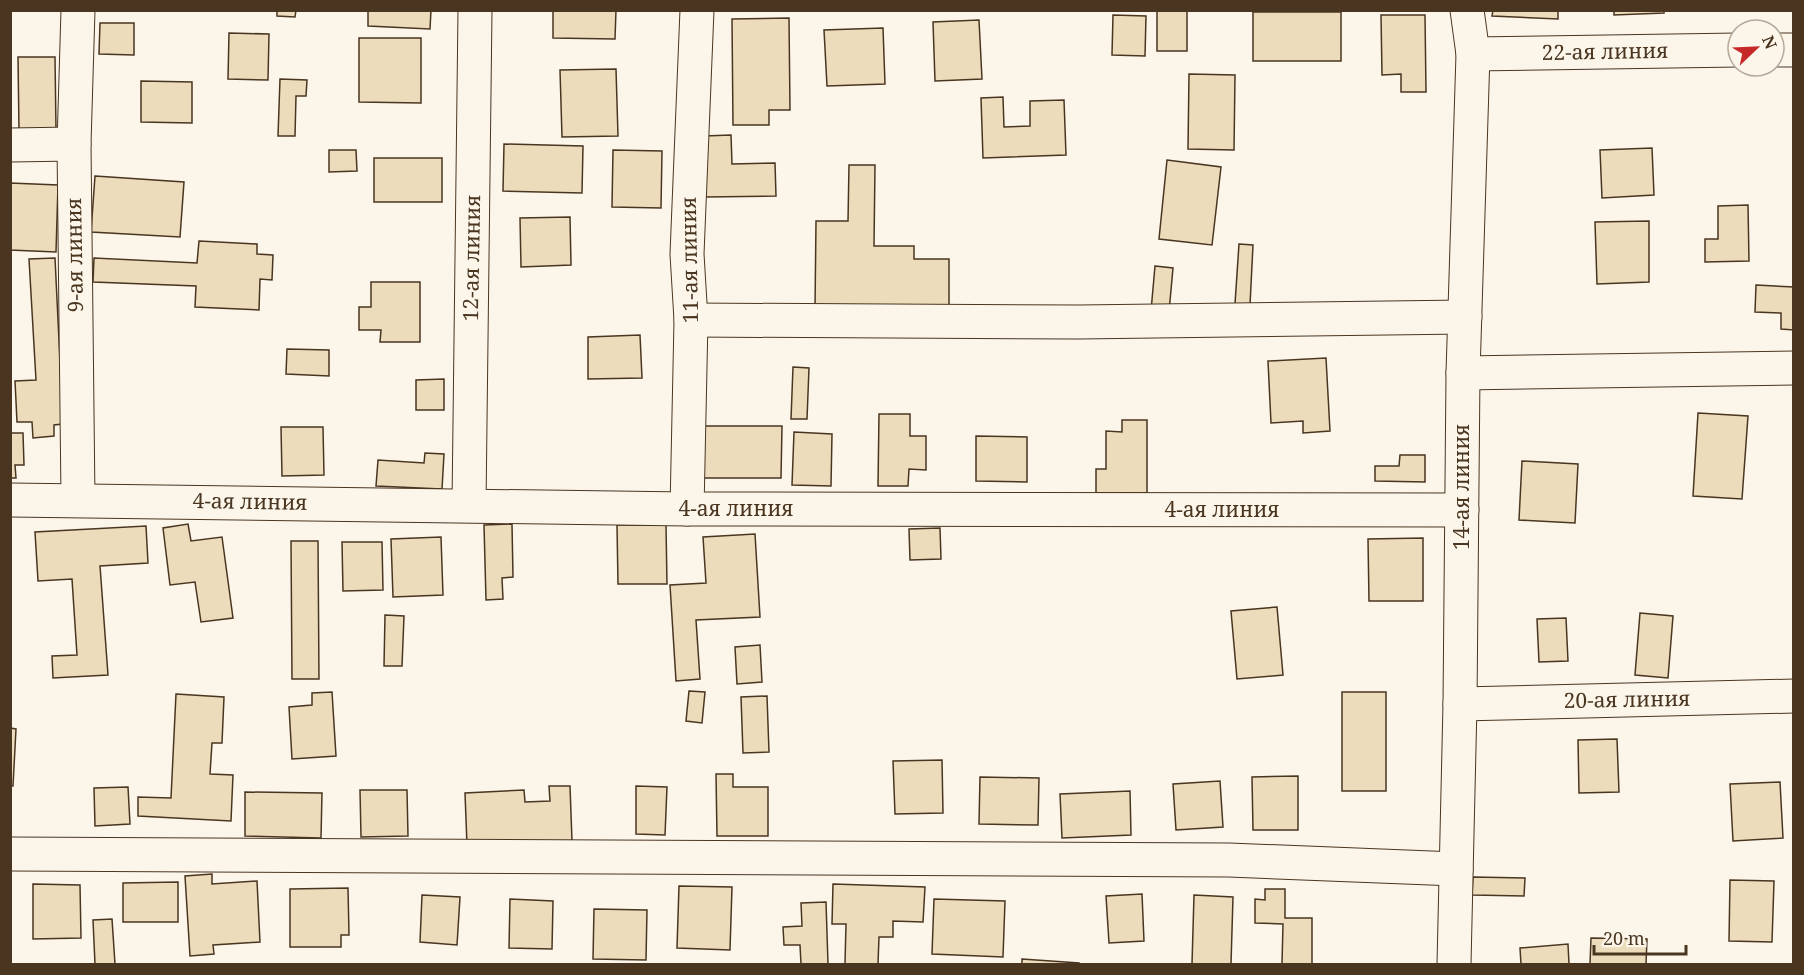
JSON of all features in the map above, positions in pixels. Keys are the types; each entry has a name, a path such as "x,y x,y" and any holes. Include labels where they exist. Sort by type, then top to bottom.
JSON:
{"street":[{"name":"9-ая линия","path":"78,10 74,144 78,500"},
{"name":"12-ая линия","path":"469,505 476,10"},
{"name":"11-ая линия","path":"687,509 692,320 687,254 697,10"},
{"name":"14-ая линия","path":"1454,964 1460,704 1463,373 1473,54 1467,10"},
{"name":"22-ая линия","path":"1473,54 1726,50"},
{"path":"10,145 74,144"},
{"path":"692,320 1079,322 1465,317"},
{"path":"1463,373 1794,368"},
{"name":"4-ая линия","path":"10,500 687,509 1462,510"},
{"name":"20-ая линия","path":"1460,704 1794,696"},
{"path":"10,854 1229,860 1456,869"}],"building":[{"path":"277,10 296,10 295,17 277,16"},
{"path":"368,10 431,10 430,29 368,26"},
{"path":"553,10 616,10 615,39 553,38"},
{"path":"1157,10 1187,10 1187,51 1157,51"},
{"path":"1493,10 1558,10 1558,19 1492,16"},
{"path":"1614,10 1664,10 1664,13 1614,15"},
{"path":"1253,12 1341,12 1341,61 1253,61"},
{"path":"1113,15 1146,16 1145,56 1112,55"},
{"path":"1381,15 1425,15 1426,92 1401,92 1401,74 1382,75"},
{"path":"789,18 790,110 769,110 769,125 733,125 732,19"},
{"path":"979,20 982,79 935,81 933,22"},
{"path":"100,23 134,23 134,55 99,54"},
{"path":"883,28 885,84 827,86 824,30"},
{"path":"229,33 269,34 268,80 228,79"},
{"path":"359,38 421,38 421,103 359,102"},
{"path":"18,57 55,57 56,130 19,130"},
{"path":"616,69 618,136 562,137 560,70"},
{"path":"1189,74 1235,75 1234,150 1188,149"},
{"path":"280,79 307,80 306,96 296,96 295,136 278,136"},
{"path":"141,81 192,82 192,123 141,122"},
{"path":"1003,97 1004,127 1030,126 1030,101 1064,100 1066,155 983,158 981,98"},
{"path":"731,135 732,164 775,163 776,196 705,197 704,136"},
{"path":"504,144 583,146 582,193 503,191"},
{"path":"1652,148 1654,195 1602,198 1600,150"},
{"path":"329,150 356,150 357,171 329,172"},
{"path":"613,150 662,151 661,208 612,207"},
{"path":"374,158 442,158 442,202 374,202"},
{"path":"1167,160 1221,167 1212,245 1159,239"},
{"path":"849,165 875,165 874,246 914,246 914,259 949,259 949,310 815,309 816,221 848,221"},
{"path":"95,176 184,182 180,237 91,232"},
{"path":"10,183 58,185 56,252 10,250"},
{"path":"1748,205 1749,261 1705,262 1705,239 1718,239 1718,206"},
{"path":"570,217 571,265 521,267 520,218"},
{"path":"1649,221 1649,282 1597,284 1595,222"},
{"path":"199,241 257,244 257,254 273,255 272,280 260,279 259,310 195,307 196,286 93,282 94,258 197,263"},
{"path":"1239,244 1253,245 1250,305 1235,304"},
{"path":"55,258 63,424 54,425 54,436 33,438 32,422 17,422 15,381 36,380 29,259"},
{"path":"1155,266 1173,268 1169,312 1151,311"},
{"path":"371,282 420,282 420,342 380,342 381,330 359,330 359,307 371,307"},
{"path":"1756,285 1794,287 1794,330 1781,329 1781,313 1755,312"},
{"path":"640,335 642,378 588,379 588,337"},
{"path":"287,349 329,350 329,376 286,374"},
{"path":"1326,358 1330,431 1303,433 1303,421 1271,423 1268,361"},
{"path":"793,367 809,368 807,419 791,419"},
{"path":"444,379 444,410 416,410 416,380"},
{"path":"1698,413 1748,416 1742,499 1693,496"},
{"path":"879,414 910,414 910,436 926,436 926,470 909,469 908,486 878,486"},
{"path":"1122,420 1147,420 1147,493 1096,493 1096,469 1106,469 1106,431 1122,432"},
{"path":"697,426 782,426 781,478 696,478"},
{"path":"281,427 323,427 324,475 282,476"},
{"path":"794,432 832,434 831,486 792,485"},
{"path":"10,433 23,433 24,465 15,465 16,478 10,478"},
{"path":"976,436 1027,437 1027,482 976,481"},
{"path":"425,453 444,454 442,489 376,486 378,460 424,463"},
{"path":"1400,455 1425,455 1425,482 1375,481 1375,466 1399,466"},
{"path":"1522,461 1578,464 1575,523 1519,520"},
{"path":"188,524 191,541 222,537 233,618 201,622 195,582 170,585 163,528"},
{"path":"512,524 513,577 502,578 503,599 486,600 484,525"},
{"path":"617,525 666,525 667,584 618,584"},
{"path":"146,526 148,563 100,566 108,675 53,678 52,656 77,655 72,579 38,581 35,532"},
{"path":"940,528 941,559 910,560 909,529"},
{"path":"755,534 760,617 696,620 700,679 676,681 670,585 706,583 703,537"},
{"path":"441,537 443,595 393,597 391,539"},
{"path":"1423,538 1423,601 1369,601 1368,539"},
{"path":"291,541 318,541 319,679 292,679"},
{"path":"342,542 382,542 383,590 343,591"},
{"path":"1277,607 1283,675 1237,679 1231,611"},
{"path":"1640,613 1673,616 1668,678 1635,675"},
{"path":"385,615 404,616 402,666 384,666"},
{"path":"1566,618 1568,661 1539,662 1537,619"},
{"path":"760,645 762,682 737,684 735,647"},
{"path":"689,691 705,692 702,723 686,721"},
{"path":"332,692 336,756 292,759 289,707 312,705 312,693"},
{"path":"1342,692 1386,692 1386,791 1342,791"},
{"path":"176,694 224,697 222,743 212,743 210,774 233,775 231,821 138,816 138,797 171,798"},
{"path":"767,696 769,752 743,753 741,697"},
{"path":"10,728 16,729 13,786 10,786"},
{"path":"1617,739 1619,792 1579,793 1578,740"},
{"path":"942,760 943,813 895,814 893,761"},
{"path":"716,774 733,774 733,787 768,787 768,836 717,836"},
{"path":"1298,776 1298,830 1253,830 1252,777"},
{"path":"980,777 1039,778 1038,825 979,824"},
{"path":"1220,781 1223,827 1176,830 1173,784"},
{"path":"1780,782 1783,838 1733,841 1730,784"},
{"path":"549,786 570,786 572,841 467,845 465,793 524,790 525,802 550,801"},
{"path":"636,786 667,787 665,835 636,834"},
{"path":"128,787 130,824 95,826 94,788"},
{"path":"360,790 407,790 408,836 361,837"},
{"path":"1130,791 1131,835 1062,838 1060,794"},
{"path":"245,792 322,793 321,838 245,836"},
{"path":"212,874 212,884 257,881 260,942 213,945 214,954 190,956 185,876"},
{"path":"1473,877 1525,878 1524,896 1472,895"},
{"path":"1730,880 1774,881 1772,942 1729,941"},
{"path":"178,882 178,922 123,922 123,883"},
{"path":"33,884 80,885 81,938 33,939"},
{"path":"833,884 925,887 923,922 893,921 893,937 879,937 878,964 845,964 846,924 832,924"},
{"path":"679,886 732,887 730,950 677,948"},
{"path":"348,888 349,935 341,935 341,947 290,947 290,889"},
{"path":"1265,889 1285,889 1285,918 1312,918 1312,964 1282,964 1283,924 1255,923 1255,899 1265,900"},
{"path":"1142,894 1144,941 1109,943 1106,896"},
{"path":"422,895 460,897 457,945 420,942"},
{"path":"1194,895 1233,897 1231,964 1192,964"},
{"path":"510,899 553,901 552,949 509,948"},
{"path":"934,899 1005,901 1003,957 932,954"},
{"path":"826,902 828,964 801,964 800,945 784,945 783,927 802,926 801,903"},
{"path":"594,909 647,910 646,960 593,959"},
{"path":"112,919 115,964 95,964 93,920"},
{"path":"1591,938 1647,939 1646,964 1590,964"},
{"path":"1568,944 1569,964 1521,964 1520,948"},
{"path":"1022,959 1079,963 1079,964 1022,964"}]}
